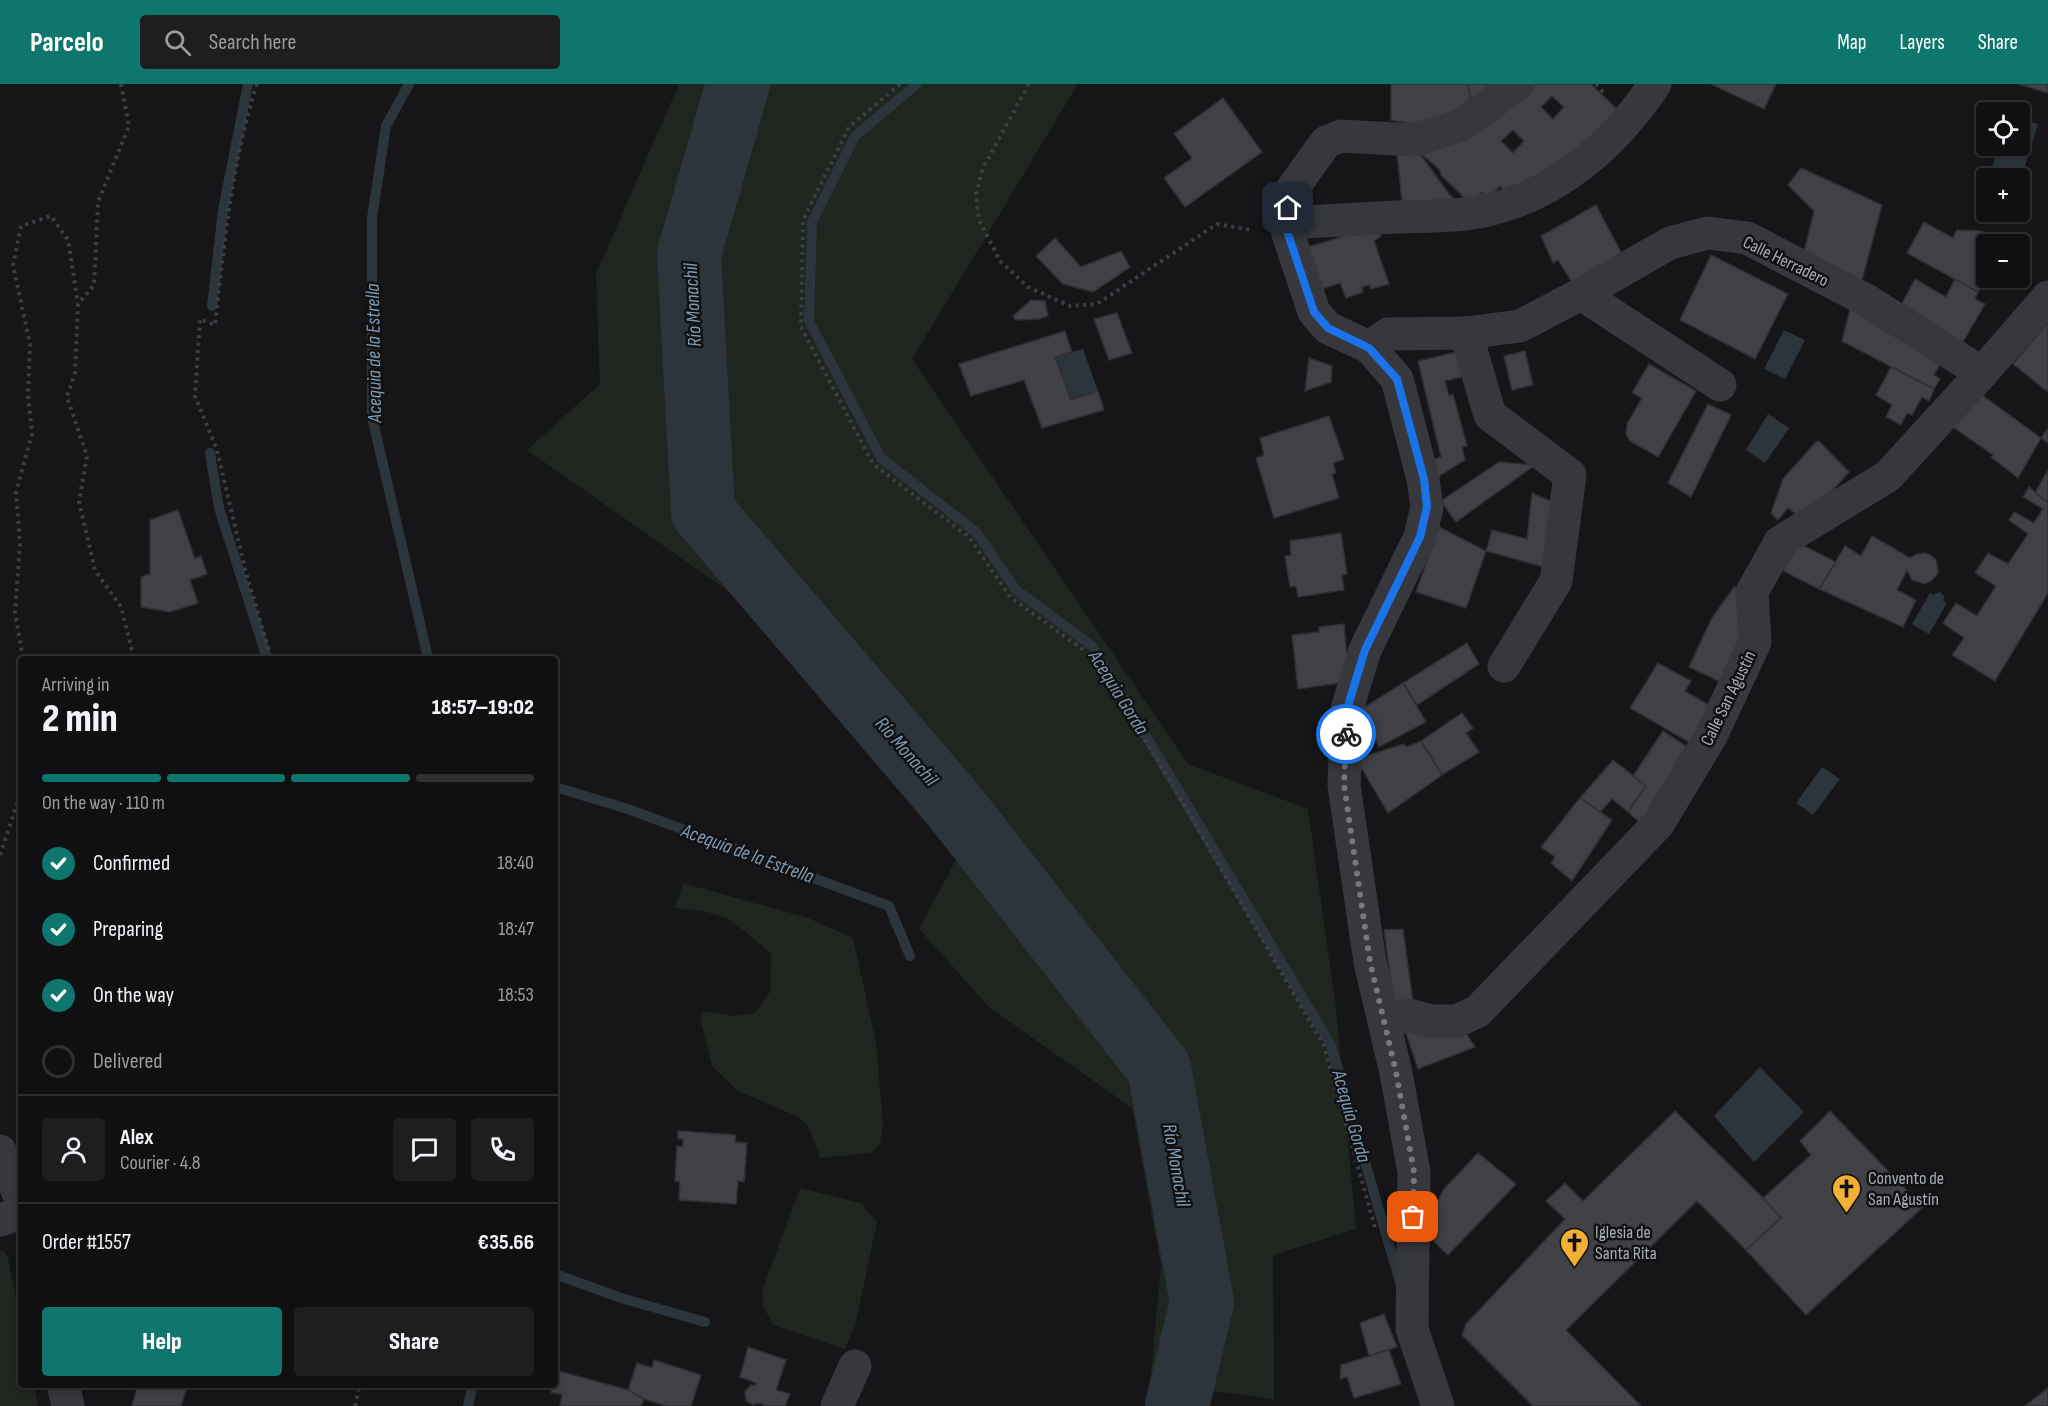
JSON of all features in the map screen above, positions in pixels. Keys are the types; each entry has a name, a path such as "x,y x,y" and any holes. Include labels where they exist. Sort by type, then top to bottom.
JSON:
{"street":[{"path":"1438,1406 1412,1329 1414,1172 1396,1072 1370,962 1344,785 1347,709 1365,650 1420,537 1427,507 1424,479 1397,379 1369,348 1328,328 1314,312 1287,229 1290,192 1326,142 1341,136 1414,140 1461,124 1518,84"},
{"path":"1287,229 1481,212 1516,202 1548,187 1577,169 1629,119 1655,84"},
{"name":"Calle Herradero","path":"1369,348 1388,334 1467,333 1521,326 1670,243 1708,233 1747,238 1866,300 1982,373"},
{"path":"1581,294 1720,385"},
{"name":"Calle San Agustín","path":"1384,1022 1410,1015 1431,1021 1456,1021 1478,1011 1658,824 1711,736 1755,642 1752,592 1780,542 1888,476 2048,297"},
{"path":"1467,333 1490,415 1570,475 1556,581 1504,666"},
{"path":"0,1150 18,1192"},
{"path":"0,1220 18,1214"},
{"path":"837,1406 855,1366"},
{"path":"64,1388 68,1406"}],"path":[{"path":"78,304 94,285 98,202 129,126 121,84"},
{"path":"257,84 249,110 227,219 215,325 200,319 195,396 217,450 245,569 270,656"},
{"path":"900,84 849,127 803,220 801,327 873,464 969,537 1010,597 1085,651 1155,755 1324,1046 1379,1240"},
{"path":"1029,84 983,168 976,194 979,220 1000,261 1028,288 1070,306 1097,304 1216,225 1266,233 1287,229"},
{"path":"23,656 15,613 20,544 16,492 32,434 28,394 30,344 13,266 21,226 51,216 68,240 78,304 75,373 68,397 87,456 79,502 94,570 121,607 133,656"},
{"path":"0,855 18,801"},
{"path":"355,1406 359,1388"}],"shaded area":[{"path":"679,84 1078,84 912,359 1188,764 1308,809 1336,1008 1356,1229 1273,1255 1274,1399 1150,1383 1161,1266 1132,1108 990,1008 919,929 956,860 748,605 527,450 600,384 596,274"},
{"path":"2030,122 2038,124 2030,150"},
{"path":"1996,156 2028,156 2024,168 1992,168"},
{"path":"1784,330 1805,340 1785,379 1764,369"},
{"path":"1083,349 1098,391 1071,400 1055,357"},
{"path":"1768,414 1789,428 1765,463 1746,450"},
{"path":"1940,592 1944,596 1943,601 1947,603 1929,634 1912,624 1930,593 1933,595"},
{"path":"1822,767 1840,779 1813,815 1796,803"},
{"path":"683,883 808,918 853,938 876,1043 883,1125 880,1145 870,1153 820,1158 809,1128 799,1117 738,1091 712,1066 700,1018 705,1011 734,1016 755,1013 770,992 771,953 729,919 704,911 675,908"},
{"path":"1760,1067 1804,1112 1754,1162 1714,1116"},
{"path":"800,1188 861,1203 877,1222 855,1326 845,1349 773,1325 764,1308 762,1291"},
{"path":"0,1250 3,1250 8,1258 18,1307 18,1388 35,1388 38,1406 0,1406"}],"building":[{"path":"1391,84 1468,84 1471,101 1457,111 1413,124 1391,120"},
{"path":"1468,84 1495,84 1471,101"},
{"path":"1535,84 1591,84 1620,112 1587,148 1510,196 1500,186 1488,199 1482,192 1471,204 1441,175 1440,170 1418,151 1523,95","holes":["1552,96 1564,107 1553,119 1541,107","1513,130 1524,141 1513,153 1501,141"]},
{"path":"1711,84 1776,84 1764,109"},
{"path":"2018,84 2048,84 2048,93"},
{"path":"1223,98 1262,152 1185,207 1164,178 1192,158 1174,134"},
{"path":"1418,151 1449,194 1461,206 1403,211 1397,153"},
{"path":"1801,168 1882,205 1861,284 1803,256 1814,211 1788,185"},
{"path":"1596,205 1623,256 1575,287 1558,260 1553,263 1541,236"},
{"path":"1376,221 1381,236 1374,241 1389,284 1371,289 1369,285 1362,287 1363,292 1346,298 1340,283 1322,289 1308,247 1351,234"},
{"path":"1924,222 1953,238 1957,230 1981,231 1987,234 1976,234 1976,288 1981,288 1978,292 1907,253"},
{"path":"1055,238 1081,267 1121,251 1130,267 1093,292 1063,284 1036,256"},
{"path":"1711,255 1788,294 1755,359 1680,320"},
{"path":"1915,279 1946,297 1955,279 1978,292 1975,299 1985,304 1963,342 1900,307"},
{"path":"1031,300 1045,301 1048,316 1039,319 1015,320 1013,316"},
{"path":"1851,305 1943,358 1934,375 1940,379 1934,389 1842,341"},
{"path":"1117,313 1132,353 1109,360 1094,319"},
{"path":"2048,322 2048,392 2013,364"},
{"path":"1065,331 1072,352 1055,357 1071,400 1098,391 1104,410 1042,428 1024,380 971,396 959,364"},
{"path":"1461,351 1469,375 1445,381 1449,396 1453,394 1467,446 1462,447 1465,460 1436,478 1431,460 1441,457 1418,361"},
{"path":"1525,351 1533,385 1512,390 1504,356"},
{"path":"1309,358 1332,366 1331,382 1305,391"},
{"path":"1649,364 1696,391 1658,457 1630,441 1626,434 1627,424 1642,398 1632,393"},
{"path":"1891,367 1934,389 1929,401 1922,397 1912,415 1907,413 1901,425 1886,417 1892,405 1876,395"},
{"path":"1975,390 2041,438 2018,478 1991,457 1993,455 1946,422"},
{"path":"1708,404 1731,415 1691,497 1668,483"},
{"path":"1329,416 1344,459 1333,463 1336,473 1332,474 1339,498 1274,518 1256,458 1264,455 1260,438"},
{"path":"2048,428 2048,443 2041,438"},
{"path":"1819,441 1849,472 1805,521 1788,508 1778,520 1771,513 1783,479"},
{"path":"1499,462 1535,465 1456,522 1441,501"},
{"path":"2048,470 2048,503 2035,493"},
{"path":"2029,487 2048,503 2048,593 1995,681 1952,655 1964,638 1943,623 1956,603 1977,616 1996,586 1975,573 1988,553 2008,564 2028,534 2009,520 2014,512 2034,523 2043,509 2023,497"},
{"path":"1532,493 1555,503 1551,569 1486,551 1492,530 1527,539"},
{"path":"178,510 195,559 201,556 207,574 190,580 198,603 170,612 141,607 141,577 150,574 150,520"},
{"path":"1439,527 1486,551 1466,608 1416,592"},
{"path":"1341,533 1347,574 1342,575 1344,590 1298,597 1296,586 1290,587 1285,556 1291,555 1290,541"},
{"path":"1872,536 1910,558 1925,553 1936,560 1938,571 1931,581 1925,584 1912,580 1907,570 1897,590 1916,600 1903,627 1819,589 1845,546 1861,556"},
{"path":"1798,543 1836,562 1819,589 1783,571"},
{"path":"1734,587 1747,593 1750,634 1727,685 1689,667 1712,618"},
{"path":"1344,624 1347,658 1339,683 1298,689 1292,635 1319,632 1319,627"},
{"path":"1467,643 1479,664 1417,705 1403,683"},
{"path":"1658,663 1691,681 1685,691 1714,708 1692,744 1630,708"},
{"path":"1403,683 1426,722 1379,747 1360,710"},
{"path":"1462,713 1473,728 1466,733 1479,752 1442,775 1421,741"},
{"path":"1663,731 1697,753 1644,826 1628,812 1646,786 1633,776"},
{"path":"1421,741 1442,775 1388,813 1358,762 1359,758 1404,744 1406,747"},
{"path":"1613,760 1646,786 1628,812 1612,799 1600,812 1580,798"},
{"path":"1580,798 1612,820 1572,881 1551,863 1555,857 1541,847"},
{"path":"1403,929 1414,1009 1395,1012 1384,930"},
{"path":"1404,1027 1464,1030 1475,1047 1418,1069"},
{"name":"Iglesia de Santa Rita","path":"1675,1111 1781,1218 1746,1250 1697,1201 1566,1330 1641,1406 1533,1406 1462,1335 1466,1324 1565,1219 1546,1201 1565,1183 1583,1201"},
{"name":"Convento de San Agustín","path":"1830,1111 1923,1207 1806,1315 1746,1250 1781,1218 1763,1198 1811,1155 1800,1141"},
{"path":"678,1131 736,1135 735,1142 747,1143 744,1182 738,1181 736,1204 679,1200 680,1182 675,1181 677,1146 683,1147 683,1139 678,1139"},
{"path":"1478,1153 1516,1184 1448,1255 1427,1235 1438,1223 1430,1216 1444,1189"},
{"path":"1384,1314 1397,1347 1369,1356 1360,1323"},
{"path":"748,1347 786,1360 776,1390 790,1394 785,1406 763,1406 758,1403 753,1405 746,1401 745,1391 751,1385 755,1386 756,1383 740,1377"},
{"path":"1389,1350 1401,1384 1354,1398 1347,1377 1340,1379 1341,1365"},
{"path":"654,1360 701,1375 691,1406 667,1406 644,1399 628,1390 637,1363 652,1368"},
{"path":"558,1371 628,1390 644,1399 641,1406 560,1406 562,1394 551,1393 552,1388 558,1388"},
{"path":"137,1388 187,1388 181,1406 132,1406"},
{"path":"2048,1388 2048,1406 2025,1406"}],"waterway":[{"name":"Acequia de la Estrella","path":"212,306 223,210 248,84"},
{"name":"Acequia de la Estrella","path":"409,84 386,126 372,218 372,417 428,656"},
{"name":"Río Monachil","path":"738,84 689,254 703,512 955,807 1159,1068 1202,1302 1177,1406"},
{"name":"Acequia Gorda","path":"917,84 855,136 812,222 809,321 881,458 976,532 1016,590 1092,646 1331,1045 1400,1282"},
{"name":"Acequia de la Estrella","path":"210,453 219,508 266,656"},
{"name":"Acequia de la Estrella","path":"558,788 628,809 889,906 910,956"},
{"name":"Acequia de la Estrella","path":"558,1275 621,1298 705,1322"},
{"name":"Acequia de la Estrella","path":"468,1406 472,1388"}],"way so far":[{"path":"1346,734 1344,785 1370,962 1396,1072 1414,1172 1413,1217"}],"place":[{"name":"Convento de San Agustín","path":"1847,1214"},
{"name":"Iglesia de Santa Rita","path":"1574,1268"}],"route":[{"path":"1288,208 1286,223 1288,234 1314,312 1328,328 1369,348 1397,379 1424,479 1427,507 1420,537 1365,650 1347,709 1346,734"}]}
